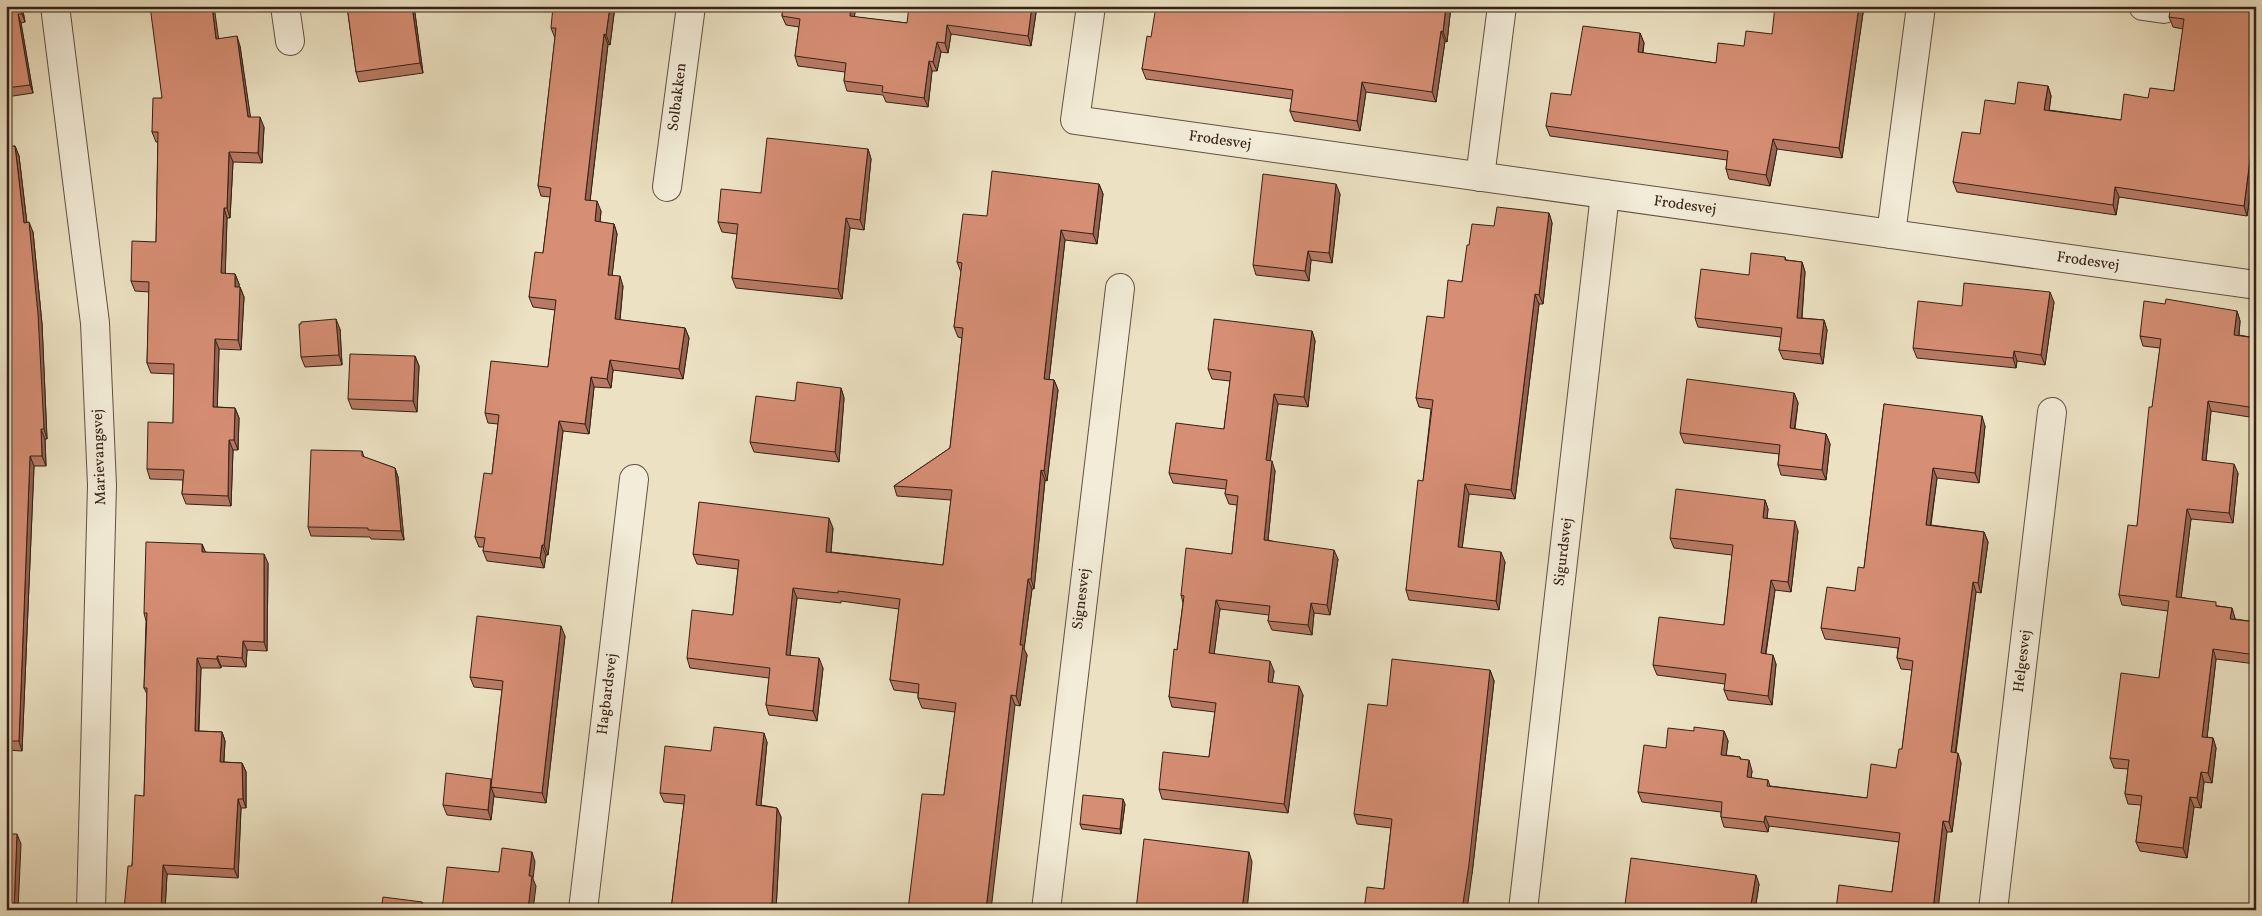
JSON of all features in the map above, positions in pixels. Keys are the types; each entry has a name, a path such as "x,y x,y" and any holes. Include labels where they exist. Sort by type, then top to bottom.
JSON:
{"street":[{"name":"Marievangsvej","path":"55,6 96,323 102,475 96,779 91,910"},
{"path":"285,6 290,41"},
{"name":"Solbakken","path":"667,187 691,6"},
{"name":"Frodesvej","path":"1091,6 1074,120 2256,286"},
{"path":"1480,177 1502,6"},
{"path":"1891,234 1921,6"},
{"name":"Sigurdsvej","path":"1522,910 1605,194"},
{"name":"Signesvej","path":"1046,910 1120,288"},
{"name":"Helgesvej","path":"1993,910 2052,412"},
{"name":"Hagbardsvej","path":"583,910 634,479"}],"building":[{"path":"6,6 20,6 22,14 18,14 30,85 6,88"},
{"path":"150,6 212,6 216,39 237,36 248,117 260,117 258,153 229,152 227,208 224,208 221,273 235,274 235,287 240,287 238,340 215,339 213,407 235,408 234,440 229,440 228,496 182,494 184,470 147,469 148,422 173,423 174,364 147,363 149,282 131,281 132,241 156,242 158,132 152,132 153,98 162,98"},
{"path":"347,6 412,6 420,63 356,72"},
{"path":"553,6 610,6 606,35 604,34 585,200 597,201 595,221 614,224 608,275 620,276 615,319 685,328 679,369 610,360 607,379 591,377 585,424 559,421 544,545 542,545 540,558 483,551 485,538 475,537 484,473 492,474 499,415 485,413 491,361 548,367 556,300 529,297 535,252 543,253 551,188 538,186 556,28 551,28"},
{"path":"783,6 851,6 850,16 907,23 909,6 1032,6 1028,36 947,25 945,43 937,42 933,62 929,61 924,98 882,92 883,86 844,81 846,63 795,56 800,19 782,16"},
{"path":"1156,6 1296,6 1309,8 1309,6 1446,6 1432,92 1362,82 1357,121 1290,111 1293,90 1142,69 1147,36 1151,37"},
{"path":"1775,6 1859,6 1839,148 1773,139 1766,175 1726,169 1728,151 1546,126 1551,93 1571,95 1583,26 1640,33 1638,52 1716,63 1718,43 1744,46 1746,31 1772,34"},
{"path":"2173,6 2256,6 2256,137 2253,137 2244,206 2115,187 2113,205 1953,182 1962,132 1980,134 1985,100 2015,104 2018,82 2048,86 2044,110 2121,120 2124,94 2148,98 2150,88 2174,91 2184,19 2169,17"},
{"path":"767,138 868,149 860,220 846,218 838,289 732,278 738,224 718,222 721,189 761,193"},
{"path":"15,146 24,223 29,222 38,314 44,429 41,429 42,456 30,456 19,741 6,741 6,147"},
{"path":"992,171 1099,184 1093,234 1061,230 1044,379 1054,380 1044,471 1041,470 1031,579 1028,579 1020,645 1023,645 1016,696 1011,695 986,910 908,910 922,794 944,795 956,703 918,698 919,684 890,680 900,599 838,591 838,593 793,588 786,655 819,658 813,711 766,705 770,668 687,658 692,610 733,615 739,560 693,554 699,502 829,518 826,552 943,565 952,490 894,486 950,448 963,328 954,327 962,263 957,262 963,214 987,216"},
{"path":"1263,174 1336,184 1329,253 1308,251 1305,271 1253,265"},
{"path":"1497,207 1549,213 1539,295 1535,294 1511,490 1465,484 1458,547 1501,552 1496,601 1406,590 1418,480 1423,481 1433,400 1416,398 1427,316 1444,318 1448,280 1462,282 1472,224 1494,226"},
{"path":"1751,253 1785,257 1785,260 1802,262 1797,318 1824,320 1820,354 1779,350 1782,328 1695,318 1701,269 1749,275"},
{"path":"1964,283 2050,292 2041,355 2014,351 2013,358 1913,348 1918,301 1962,306"},
{"path":"2166,299 2237,311 2234,335 2256,338 2256,408 2208,401 2202,460 2234,464 2229,513 2187,509 2176,597 2216,602 2216,606 2232,608 2230,619 2256,622 2256,655 2213,649 2202,737 2213,738 2208,773 2201,772 2197,798 2190,797 2183,848 2136,842 2142,796 2125,794 2129,760 2110,758 2121,673 2159,678 2169,601 2119,595 2128,525 2137,526 2149,407 2152,407 2161,339 2140,336 2144,301 2165,304"},
{"path":"336,319 339,355 301,357 299,324 301,322"},
{"path":"1214,319 1312,331 1304,397 1274,394 1266,460 1272,461 1264,540 1334,550 1327,605 1311,603 1308,625 1268,621 1270,606 1216,600 1209,653 1270,661 1268,682 1299,686 1284,804 1159,789 1163,752 1209,757 1216,703 1169,697 1174,649 1177,650 1184,596 1181,595 1186,548 1232,554 1238,496 1225,494 1227,480 1169,473 1176,423 1224,429 1231,372 1208,369"},
{"path":"350,354 415,356 413,401 348,399"},
{"path":"1687,379 1794,393 1790,428 1826,434 1822,470 1778,465 1780,445 1680,433"},
{"path":"797,382 841,388 835,452 750,442 756,396 795,401"},
{"path":"1884,404 1982,416 1975,473 1933,468 1926,525 1984,532 1978,583 1973,582 1951,752 1958,753 1949,822 1943,821 1933,910 1836,910 1839,885 1892,892 1900,833 1765,816 1764,822 1721,817 1722,802 1638,792 1644,745 1666,748 1668,728 1694,731 1694,727 1724,731 1721,755 1749,760 1747,777 1768,780 1767,786 1867,798 1871,764 1896,768 1899,749 1902,749 1913,661 1897,658 1900,638 1821,628 1827,587 1855,591 1858,567 1864,568"},
{"path":"311,450 362,451 362,456 395,468 401,531 368,530 368,528 308,527"},
{"path":"1676,489 1765,500 1763,518 1795,521 1788,582 1771,580 1761,653 1773,655 1768,696 1724,690 1726,674 1653,665 1659,617 1724,625 1733,545 1670,538"},
{"path":"146,542 202,544 202,552 264,554 264,642 243,641 242,658 217,656 217,659 197,658 195,731 222,732 220,762 242,763 243,799 238,799 234,869 163,865 161,910 124,910 128,866 132,866 135,795 144,796 147,688 144,688 147,613 144,613"},
{"path":"477,616 561,626 542,793 491,787 503,681 470,677"},
{"path":"1392,659 1490,670 1469,864 1462,910 1364,910 1367,887 1384,889 1392,819 1354,814 1368,704 1387,706"},
{"path":"714,727 764,733 756,805 777,808 772,903 770,910 671,910 685,795 660,793 665,746 711,751"},
{"path":"446,773 491,779 488,810 443,805"},
{"path":"1083,795 1123,799 1120,829 1080,824"},
{"path":"6,834 17,834 14,910 6,910"},
{"path":"1144,839 1249,852 1242,910 1136,910"},
{"path":"502,848 532,852 529,876 532,876 528,910 442,910 447,867 499,872"},
{"path":"1631,858 1756,875 1750,910 1666,910 1625,905"},
{"path":"383,897 422,902 421,910 381,910"}]}
